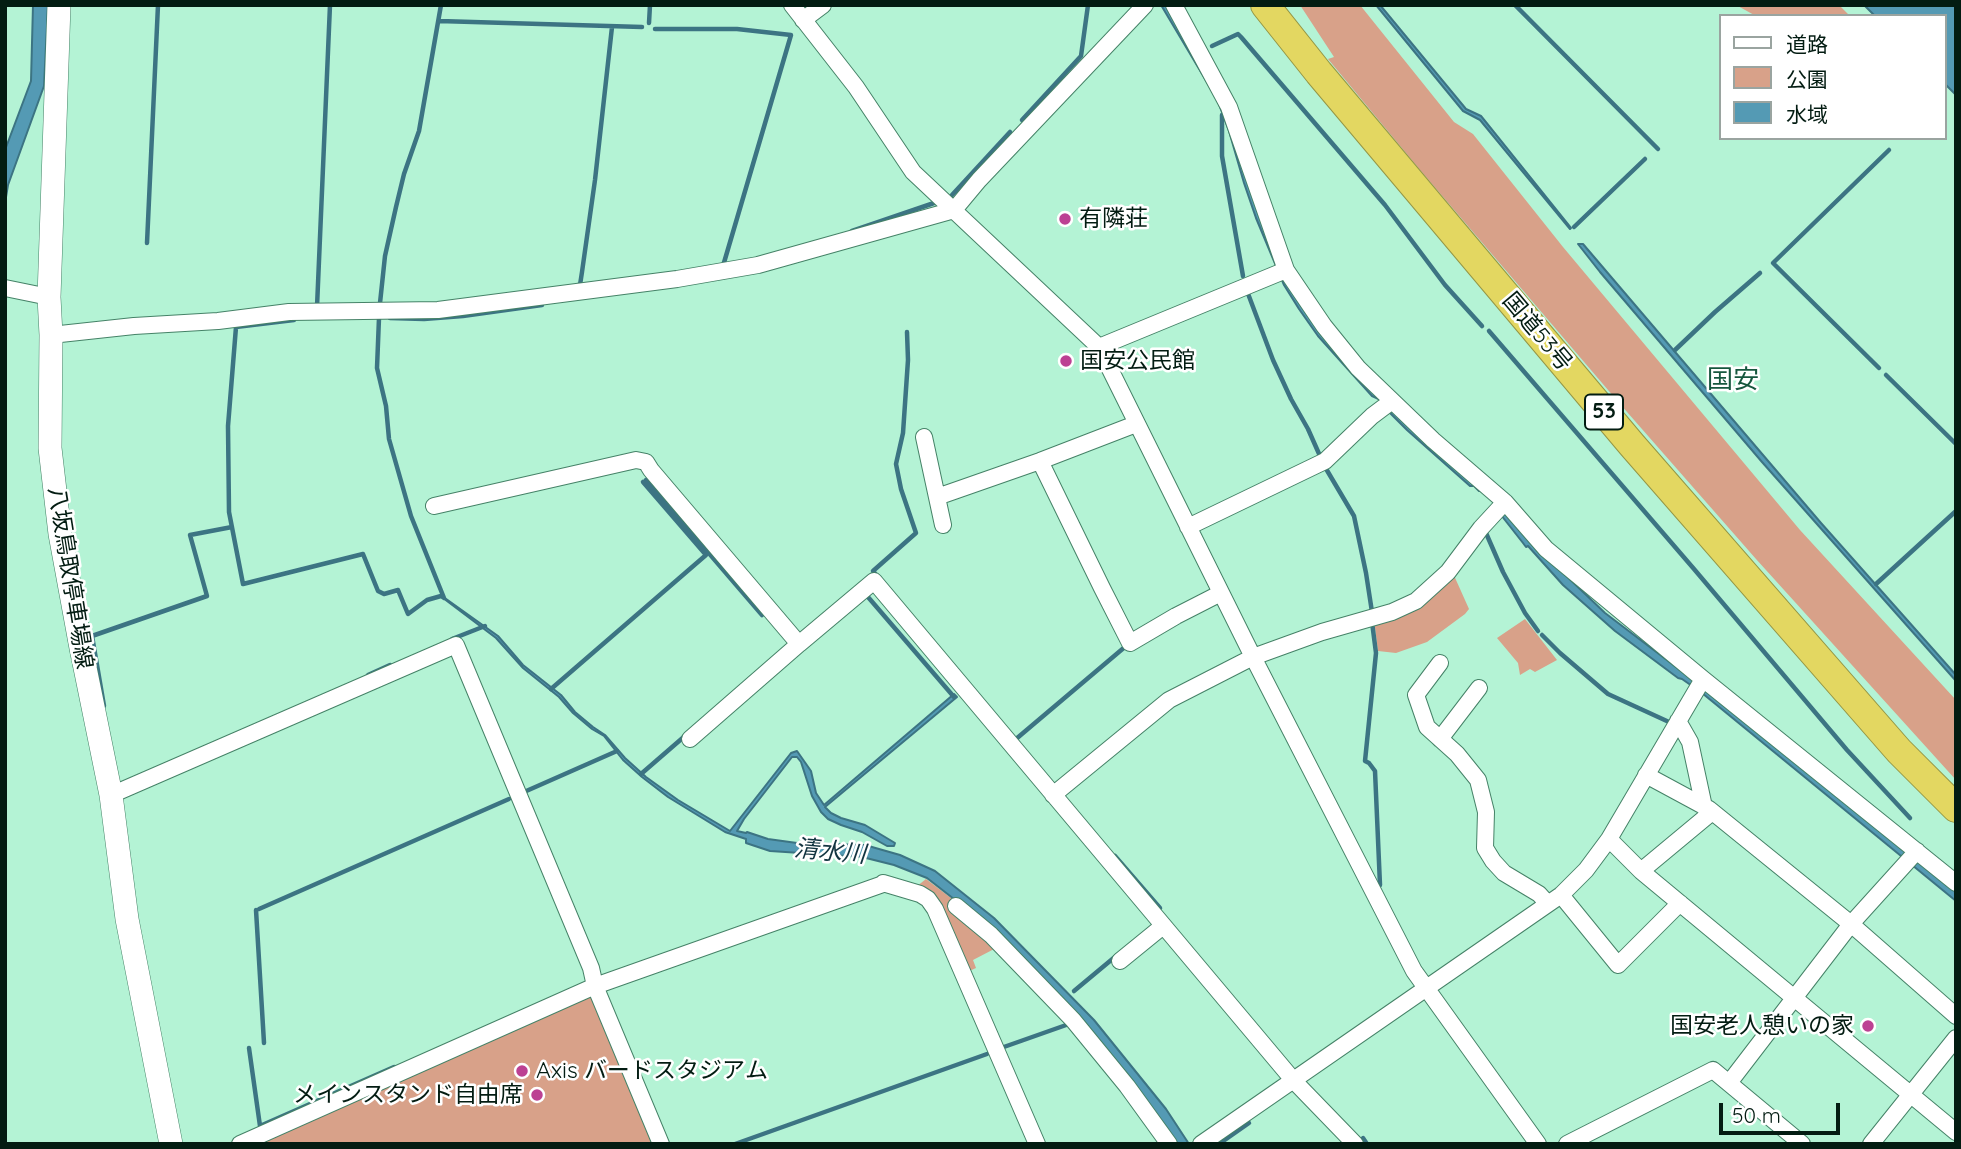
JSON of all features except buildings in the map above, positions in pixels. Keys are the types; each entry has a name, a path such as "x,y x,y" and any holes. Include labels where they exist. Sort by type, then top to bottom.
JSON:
{"highway":[{"name":"国道53号","path":"1265,5 1632,445 1899,751 1956,808"}],"main road":[{"name":"八坂鳥取停車場線","path":"59,5 49,297 50,447 60,534 111,795 127,919 171,1144"}],"street":[{"path":"792,5 856,87 913,172 1098,347 1414,971 1538,1144"},
{"path":"803,20 823,5"},
{"path":"51,335 218,321 289,312 438,310 677,279 758,265 954,209 1145,5"},
{"path":"1174,5 1229,107 1286,270 1324,326 1358,368 1433,440 1505,502 1546,549 1956,883"},
{"path":"1098,347 1286,270"},
{"path":"5,288 49,297"},
{"path":"1188,527 1325,461 1372,416 1392,401"},
{"path":"937,497 1136,424"},
{"path":"925,437 943,524"},
{"path":"434,506 636,460 646,462 799,644"},
{"path":"1040,461 1130,643 1221,593"},
{"path":"1053,795 1169,699 1253,657 1322,632 1392,612 1416,601 1448,572 1481,528 1505,502"},
{"path":"690,739 874,582 1294,1081 1355,1144"},
{"path":"111,795 456,645 591,968 595,986 661,1144"},
{"path":"1440,663 1416,695 1427,727 1457,754 1478,780 1486,812 1485,848 1504,873 1538,894 1555,900 1618,965 1680,903"},
{"path":"1201,1144 1555,900 1586,870 1609,839 1703,679"},
{"path":"1440,739 1479,688"},
{"path":"1678,721 1690,742 1708,809"},
{"path":"1646,775 1708,809 1851,924 1956,1016"},
{"path":"1641,871 1708,809"},
{"path":"1609,839 1641,871 1956,1132"},
{"path":"1729,1083 1851,924 1917,851"},
{"path":"240,1144 595,986 883,883 920,894 928,899 935,909 1037,1144"},
{"path":"957,906 991,935 1073,1020 1127,1086 1169,1144"},
{"path":"1120,961 1163,926"},
{"path":"1871,1144 1956,1038"},
{"path":"1567,1144 1713,1070 1802,1144"}],"green space":[{"path":"1300,5 1360,5 1454,122 1473,134 1563,247 1800,530 1956,700 1956,780 1756,559 1420,170 1328,59 1334,57"},
{"path":"1736,5 1839,5 1848,14 1752,14"},
{"path":"1452,571 1469,609 1465,614 1427,642 1396,653 1378,651 1374,620"},
{"path":"1525,619 1557,660 1535,672 1530,669 1520,675 1518,663 1497,638"},
{"path":"926,879 955,901 998,947 973,960 976,968 967,972 916,887"},
{"name":"Axis バードスタジアム","path":"588,996 595,999 654,1144 258,1144"}],"water":[{"path":"33,5 48,5 44,86 8,185 5,203 5,150 31,81"},
{"path":"1161,5 1166,5 1208,72 1302,304 1483,489 1479,491 1470,486 1407,430 1387,410 1383,401 1372,396 1318,336 1299,309 1284,285 1256,218 1217,99"},
{"path":"1376,5 1380,5 1466,109 1481,116 1570,229 1480,120 1463,111"},
{"path":"1864,5 1956,5 1956,95 1947,86 1947,14 1873,14"},
{"path":"1578,244 1583,244 1821,523 1956,675 1956,681 1762,462"},
{"path":"1506,511 1532,543 1605,613 1956,891 1956,901 1702,693 1615,631 1563,585 1528,546 1526,547 1501,515"},
{"name":"清水川","path":"442,596 498,636 523,665 605,735 646,777 730,831 791,753 797,751 811,771 816,793 824,805 954,694 957,697 825,807 841,818 865,825 895,843 894,846 887,846 862,832 828,819 812,796 797,757 792,757 737,831 797,843 865,845 900,855 935,871 994,918 1094,1020 1166,1109 1189,1144 1173,1144 977,917 927,878 894,865 862,857 770,851 725,832 668,797 642,777 623,760 604,736 592,729 559,697 523,668 496,638"}],"waterway":[{"path":"147,243 158,5"},
{"path":"317,307 330,5"},
{"path":"380,303 385,256 404,174 419,131 441,5"},
{"path":"649,23 650,5"},
{"path":"1022,120 1081,56 1088,5"},
{"path":"1515,5 1658,149"},
{"path":"439,21 642,27"},
{"path":"578,285 595,180 612,27"},
{"path":"655,29 737,29 791,35 723,266"},
{"path":"1212,46 1238,34 1241,37 1385,205 1445,285 1482,326"},
{"path":"1222,115 1222,156 1243,276"},
{"path":"952,195 1010,132"},
{"path":"1879,368 1773,263 1889,150"},
{"path":"1574,227 1645,159"},
{"path":"852,231 934,203"},
{"path":"1675,350 1760,273"},
{"path":"1247,291 1273,360 1320,456"},
{"path":"390,318 463,316 542,305"},
{"path":"294,320 236,327 228,426 229,512 243,584 363,554 378,591 384,594 398,590 408,614 427,600 441,596 444,598 411,516 389,439 386,406 377,368 379,318"},
{"path":"1489,331 1847,750 1910,818"},
{"path":"877,576 873,571 916,533 901,489 896,464 903,433 908,360 907,332"},
{"path":"1886,375 1956,444"},
{"path":"1325,467 1354,516 1372,612"},
{"path":"646,480 762,615"},
{"path":"551,689 706,555 643,482"},
{"path":"1876,584 1956,511"},
{"path":"104,706 92,636 207,596 190,535 232,527"},
{"path":"1486,533 1503,572 1538,631"},
{"path":"868,597 954,697"},
{"path":"1372,622 1376,653 1365,761 1375,771 1380,885"},
{"path":"452,639 485,626"},
{"path":"1542,635 1608,694 1669,722"},
{"path":"1016,739 1126,646"},
{"path":"368,675 390,665"},
{"path":"641,774 686,735"},
{"path":"524,792 617,751"},
{"path":"259,909 509,799"},
{"path":"1115,856 1160,908"},
{"path":"256,910 264,1043"},
{"path":"1074,991 1116,956"},
{"path":"1001,1048 1069,1024"},
{"path":"249,1048 260,1126 394,1067"},
{"path":"735,1144 987,1054"},
{"path":"1219,1144 1249,1123"},
{"path":"1363,1138 1367,1144"}],"place":[{"name":"有隣荘","path":"1065,219"},
{"name":"国安公民館","path":"1066,361"},
{"name":"国安老人憩いの家","path":"1868,1026"},
{"name":"Axis バードスタジアム","path":"522,1071"},
{"name":"メインスタンド自由席","path":"537,1095"}],"district":[{"name":"国安","path":"1733,380"}]}
